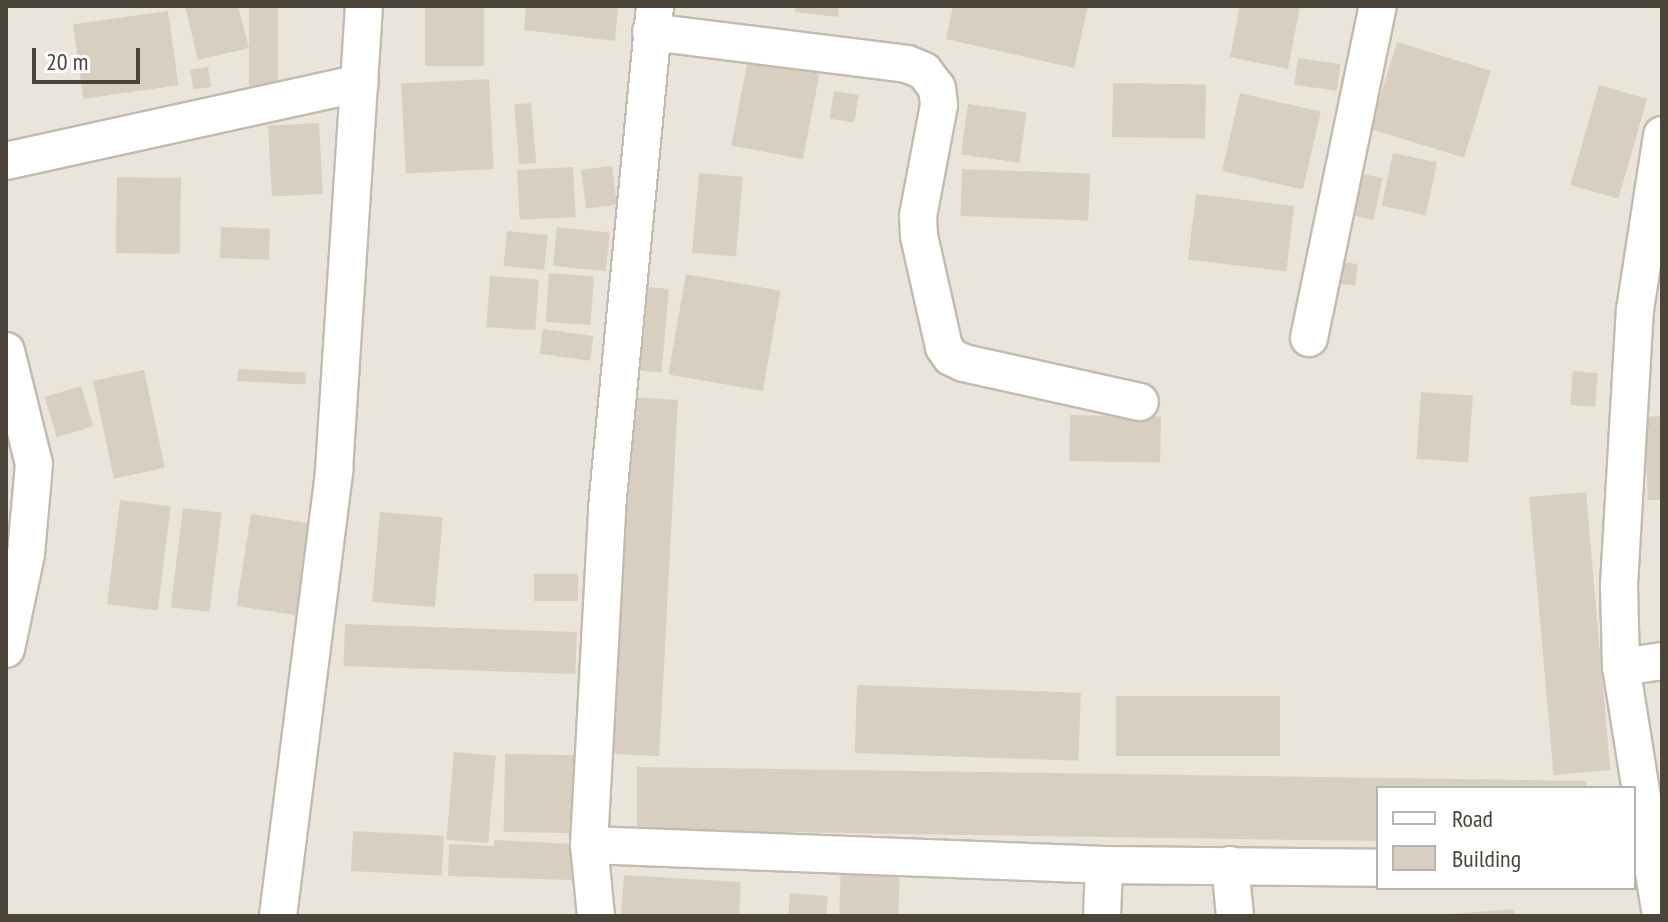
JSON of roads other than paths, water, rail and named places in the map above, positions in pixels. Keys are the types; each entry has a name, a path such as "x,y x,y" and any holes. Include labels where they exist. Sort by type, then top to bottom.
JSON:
{"street":[{"path":"278,916 334,470 364,6"},
{"path":"1309,338 1378,6"},
{"path":"596,916 589,845 607,508 653,19 907,64 924,71 937,88 939,105 918,216 919,236 944,347 951,357 964,363 1140,402"},
{"path":"6,161 360,83"},
{"path":"1634,786 1621,667 1619,585 1624,463 1648,309 1662,135"},
{"path":"6,351 34,464 26,554 6,649"},
{"path":"1621,667 1662,661"},
{"path":"1636,807 1643,873 1661,916"},
{"path":"589,845 1104,865 1376,868"},
{"path":"1102,916 1104,865"},
{"path":"1230,865 1235,916"}]}
